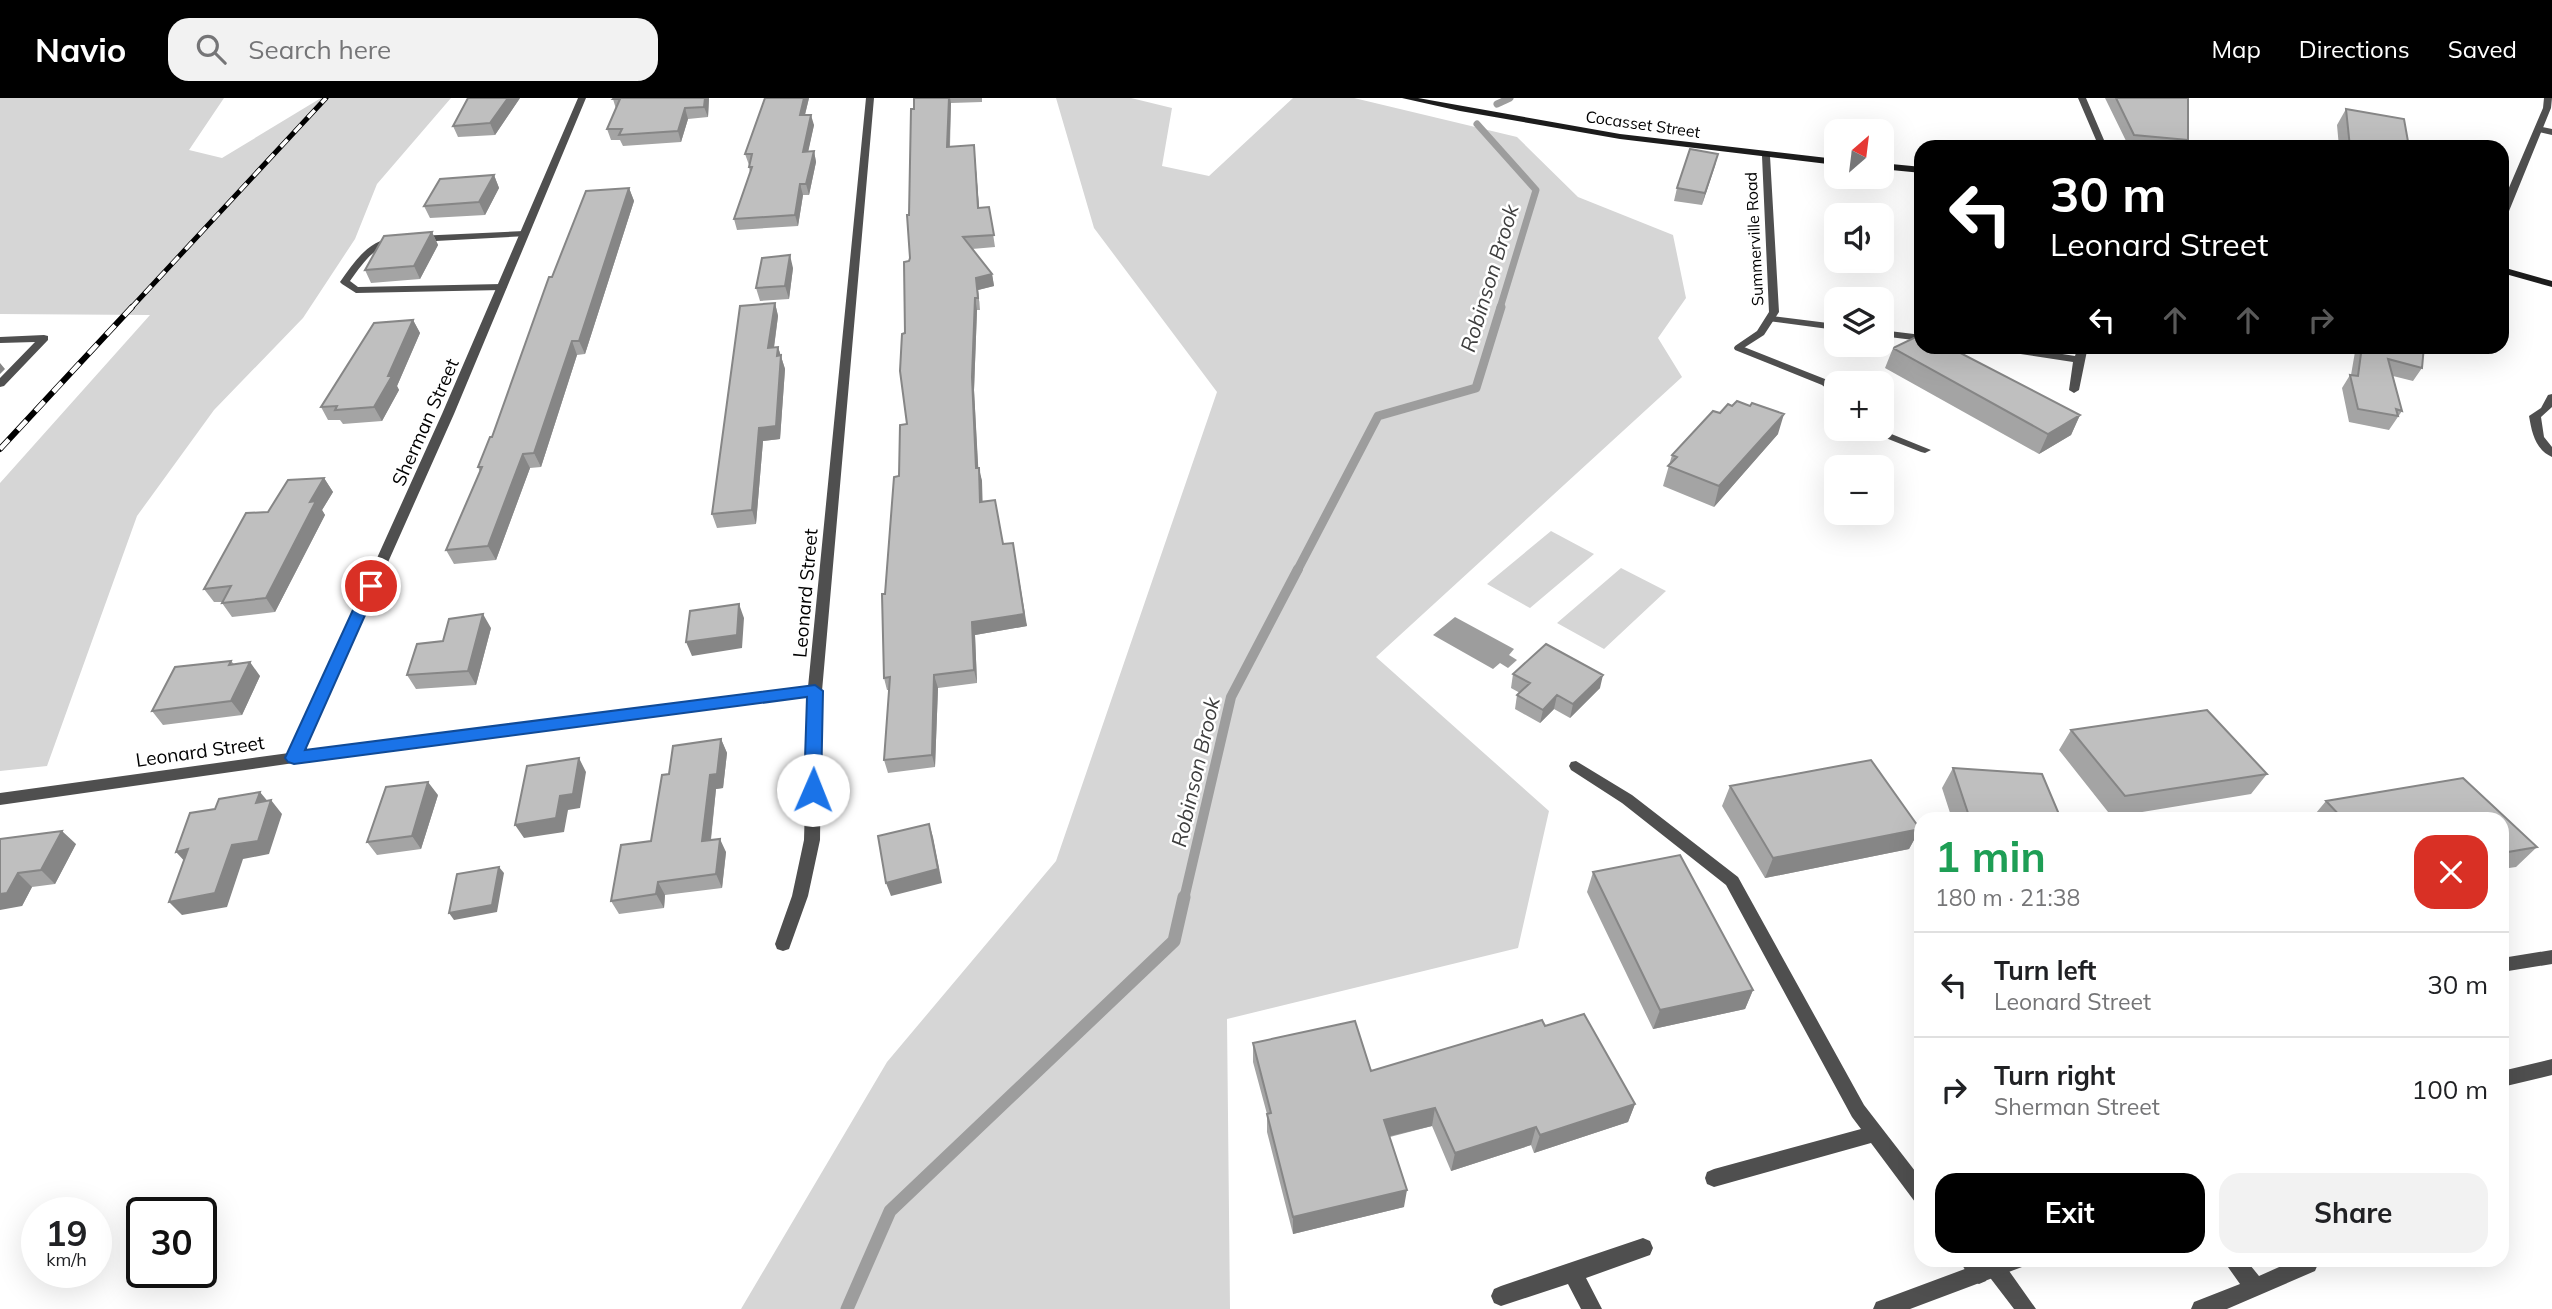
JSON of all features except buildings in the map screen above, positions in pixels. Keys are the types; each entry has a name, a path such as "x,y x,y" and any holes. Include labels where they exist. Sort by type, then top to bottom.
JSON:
{"main road":[{"name":"Cocasset Street","path":"1406,98 1583,132 1824,161"},
{"path":"1894,167 1914,169"},
{"path":"2509,272 2552,284"}],"street":[{"name":"Sherman Street","path":"294,758 448,415 582,98"},
{"name":"Leonard Street","path":"0,799 815,691 870,98"},
{"path":"2082,98 2100,140"},
{"path":"2509,199 2548,98"},
{"path":"2538,129 2552,132"},
{"name":"Summerville Road","path":"1766,156 1774,312 1772,319 1759,335 1739,348 1824,382"},
{"path":"502,287 356,290 345,282 370,247 384,240 524,234"},
{"path":"1772,319 1824,326"},
{"path":"1894,335 1914,337"},
{"path":"0,340 44,338 0,384"},
{"path":"2040,354 2079,360"},
{"path":"2074,390 2081,354"},
{"path":"2552,397 2545,410 2535,416 2538,438 2552,454"},
{"path":"1894,438 1925,450"},
{"path":"783,944 800,896 812,840 815,691"},
{"path":"1576,766 1627,799 1732,881 1858,1111 1914,1185"},
{"path":"2509,964 2552,957"},
{"path":"2509,1077 2552,1067"},
{"path":"1714,1178 1875,1134"},
{"path":"1501,1296 1643,1248"},
{"path":"1883,1309 1981,1267 2026,1309"},
{"path":"2239,1267 2256,1288"},
{"path":"2201,1309 2302,1267"},
{"path":"1573,1273 1592,1309"}],"shaded area":[{"path":"0,98 224,98 189,150 222,158 321,98 451,98 377,184 355,239 303,318 214,410 137,516 47,766 0,771 0,483 150,315 0,314"},
{"path":"1056,98 1131,98 1172,108 1162,166 1209,176 1293,98 1354,98 1517,137 1578,197 1673,235 1686,298 1658,338 1682,377 1376,657 1549,811 1518,948 1227,1019 1230,1309 741,1309 887,1062 1056,861 1217,392 1094,228"},
{"path":"1551,531 1594,554 1530,608 1487,584"},
{"path":"1621,568 1666,591 1604,649 1557,623"},
{"path":"1455,617 1514,649 1509,655 1517,660 1508,668 1500,663 1493,669 1433,635"}],"waterway":[{"name":"Robinson Brook","path":"1497,104 1510,98"},
{"name":"Robinson Brook","path":"1477,124 1536,190 1500,308"},
{"name":"Robinson Brook","path":"1297,571 1378,416 1476,388 1501,307"},
{"name":"Robinson Brook","path":"1184,899 1231,697 1298,569"},
{"name":"Robinson Brook","path":"847,1309 890,1211 1174,941 1184,897"}],"railway":[{"path":"131,308 326,98"},
{"path":"0,449 132,307"}],"route":[{"path":"371,586 294,758 815,691 813,790"}]}
